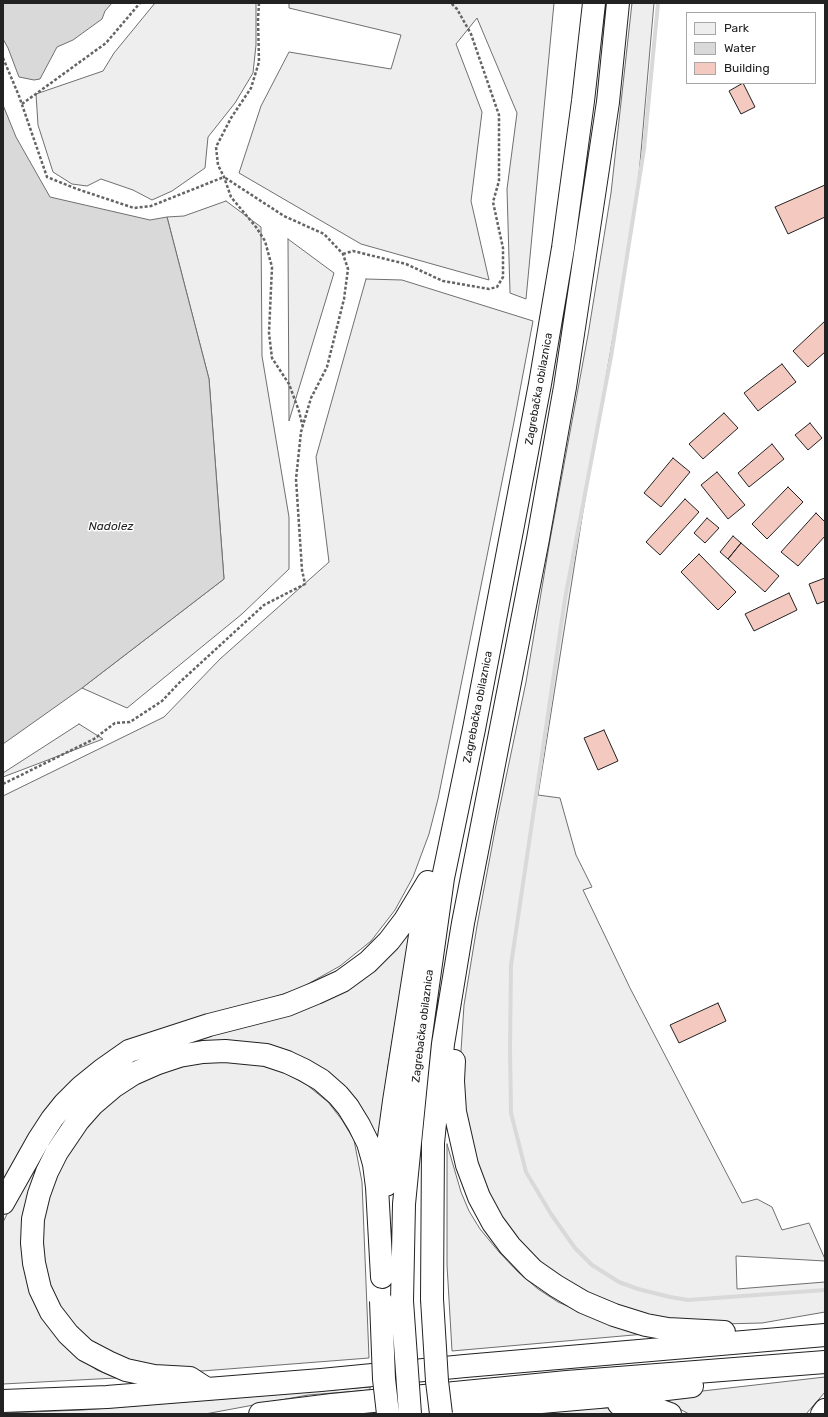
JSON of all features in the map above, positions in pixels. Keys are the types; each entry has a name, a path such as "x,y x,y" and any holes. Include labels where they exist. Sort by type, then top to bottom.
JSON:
{"highway":[{"name":"Zagrebačka obilaznica","path":"410,1414 392,1301 404,1204 420,1042 443,878 474,729 540,384 563,248 584,94 594,3"},
{"name":"Zagrebačka obilaznica","path":"441,1414 437,1381 432,1299 433,1143 443,1044 463,923 538,539 565,387 608,102 618,3"},
{"path":"382,1277 388,1145 428,882 459,756 474,729"},
{"path":"482,822 455,1045 453,1081 455,1112 466,1165 479,1197 493,1223 510,1246 533,1270 583,1302 614,1315 646,1325 668,1329 817,1335"},
{"path":"3,1203 52,1119 81,1087 102,1070 129,1052 209,1025 287,1005 342,981 368,962 389,941 405,920 428,882"},
{"path":"207,1389 190,1378 154,1376 126,1370 85,1350 68,1334 51,1312 40,1289 34,1263 32,1243 33,1219 39,1194 47,1172 57,1152 78,1121 93,1104 113,1087 133,1074 179,1056 203,1052 247,1052 266,1055 287,1062 321,1080 338,1095 348,1107 368,1143 374,1164 377,1187 382,1277 392,1301 384,1379 388,1414"},
{"path":"3,1401 106,1397 321,1380 817,1335"},
{"path":"403,1414 566,1400 733,1381 821,1362"},
{"path":"260,1414 332,1405 559,1382 821,1362"},
{"path":"566,1400 597,1404 636,1404 656,1408 670,1414"},
{"path":"822,1414 825,1410"}],"path":[{"path":"22,104 106,43 140,3"},
{"path":"259,3 259,62 251,88 231,118 216,147 218,165 231,198 256,227 265,241 272,267 269,333 272,358 289,384 299,410 303,428"},
{"path":"343,254 354,251 406,264 443,281 489,289 497,287 503,277 503,248 493,202 499,181 499,115 471,34 451,3"},
{"path":"3,58 22,104 47,177 77,189 134,208 151,206 224,177"},
{"path":"3,784 94,739 115,723 130,722 162,701 180,682 264,605 305,584 302,570 296,479 303,428 311,398 327,367 344,299 348,269 343,254 324,234 284,216 224,177"}],"green space":[{"path":"155,3 256,3 256,45 253,73 235,103 208,137 205,168 172,191 152,200 133,190 101,179 87,186 72,184 53,172 38,125 36,94 103,71 114,53"},
{"path":"289,3 554,3 526,299 510,293 507,189 517,113 477,18 456,44 482,112 471,201 489,280 361,244 239,173 261,106 289,52 391,69 401,35 289,8"},
{"path":"632,3 654,3 637,198 583,511 538,795 560,798 576,855 592,887 583,890 630,988 742,1203 757,1199 772,1207 782,1230 809,1223 825,1259 825,1261 736,1256 737,1289 825,1282 825,1312 762,1323 721,1324 668,1321 618,1309 560,1280 515,1242 473,1164 459,1081 464,1005 477,926 496,825 526,682 550,540 588,335 611,193"},
{"path":"226,201 261,227 262,356 289,517 289,569 242,614 127,708 82,688 224,579 209,379 167,217 184,216"},
{"path":"288,239 334,273 289,421"},
{"path":"366,279 402,280 533,321 438,799 429,834 413,877 395,910 371,941 340,966 299,989 134,1040 3,1184 3,796 164,717 220,659 329,562 316,457"},
{"path":"79,724 103,739 3,777 3,773"},
{"path":"413,916 388,1066 382,1113 379,1161 356,1108 244,1044 119,1070 198,1039 293,1014"},
{"path":"212,1062 259,1065 281,1071 307,1085 328,1102 342,1120 354,1140 362,1182 369,1358 202,1371 164,1369 115,1356 93,1343 74,1326 50,1290 41,1253 44,1211 66,1153 104,1107 126,1090 149,1078 171,1070 189,1065"},
{"path":"73,1110 56,1132 44,1156 22,1233 77,1356 97,1370 116,1378 3,1384 3,1222 54,1131"},
{"path":"447,1144 461,1192 469,1211 480,1229 518,1272 538,1289 558,1302 588,1315 645,1334 452,1351 447,1265"},
{"path":"825,1377 825,1392 806,1414 689,1414 676,1407 641,1398"},
{"path":"370,1387 370,1390 308,1395 205,1414 3,1414 83,1410"},
{"path":"584,1408 620,1408 650,1414 524,1414"}],"water":[{"path":"3,3 112,3 105,11 102,19 73,40 57,47 40,79 34,80 19,77 3,39"},
{"name":"Nadolez","path":"3,105 16,137 50,197 150,220 167,217 209,379 224,579 82,688 3,744"}],"building":[{"path":"744,84 755,107 741,114 729,91"},
{"path":"825,185 825,217 788,234 775,207"},
{"path":"825,321 825,352 808,367 793,351"},
{"path":"782,364 796,382 758,411 744,393"},
{"path":"724,413 738,428 703,459 689,444"},
{"path":"810,423 822,438 808,450 795,435"},
{"path":"772,444 784,459 749,487 738,473"},
{"path":"673,458 690,472 661,507 644,493"},
{"path":"717,472 745,505 728,519 701,485"},
{"path":"788,487 803,502 767,539 752,524"},
{"path":"685,499 699,512 660,555 646,542"},
{"path":"816,513 825,522 825,536 798,566 781,552"},
{"path":"707,518 719,528 705,543 694,533"},
{"path":"733,536 741,543 728,559 720,552"},
{"path":"741,543 779,576 765,592 728,559"},
{"path":"699,554 736,592 718,610 681,572"},
{"path":"825,578 825,601 817,604 809,584"},
{"path":"789,593 797,610 754,631 745,614"},
{"path":"604,730 618,761 598,770 584,738"},
{"path":"718,1003 726,1021 679,1043 670,1025"}],"waterway":[{"path":"658,3 644,149 611,357 565,599 511,965 511,1113 526,1172 551,1214 575,1248 592,1265 619,1282 638,1289 688,1300 825,1290"}]}
